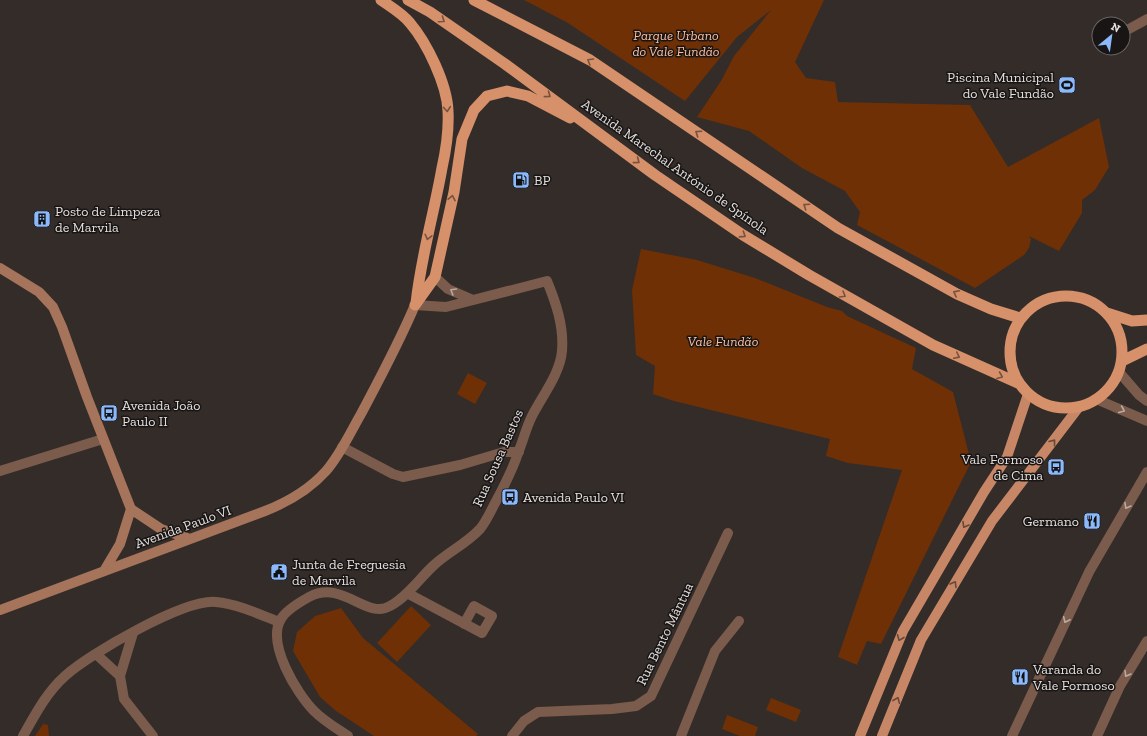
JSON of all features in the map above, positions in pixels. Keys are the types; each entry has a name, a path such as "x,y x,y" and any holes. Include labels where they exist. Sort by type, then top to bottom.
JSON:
{"highway":[{"path":"382,0 410,22 439,71 448,111 446,148 434,215 419,273 415,305"},
{"name":"Avenida Marechal António de Spínola","path":"408,0 430,12 505,64 606,137 655,175 730,226 809,275 926,341 981,368 1020,384"},
{"path":"474,0 590,60 838,228 957,294 991,309 1020,318"},
{"path":"415,305 435,277 454,192 462,139 474,110 488,96 507,91 528,96 606,137"},
{"path":"1107,313 1117,327 1122,344 1120,366 1114,382 1096,400 1079,407 1061,408 1044,404 1028,394 1020,384 1011,363 1011,339 1020,318 1039,302 1062,295 1087,299 1107,313 1132,321 1147,320"},
{"path":"1120,366 1147,349"}],"main road":[{"path":"0,268 39,292 53,307 131,509 161,530 190,539"},
{"name":"Avenida Paulo VI","path":"0,610 287,502 309,487 326,471 342,447 394,352 415,305"},
{"path":"860,736 903,631 984,492 1007,457 1028,394"},
{"path":"882,736 921,640 992,521 1079,407"},
{"path":"104,571 120,544 131,509"}],"street":[{"path":"1131,28 1147,19"},
{"path":"435,277 448,289 473,300"},
{"name":"Rua Sousa Bastos","path":"279,622 282,617 300,603 322,592 341,594 369,607 380,609 392,606 407,593 439,560 470,539 480,529 501,492 519,452 529,422 553,376 561,357 562,343 559,311 547,281 473,300"},
{"path":"415,305 446,307 473,300"},
{"path":"1120,366 1139,395 1147,401"},
{"path":"1096,400 1147,421"},
{"path":"0,471 103,439"},
{"path":"342,447 393,474 403,477 460,465 504,452 519,452"},
{"path":"1012,736 1089,572 1147,472"},
{"name":"Rua Bento Mântua","path":"512,736 524,722 538,712 612,709 636,706 651,696 728,533"},
{"path":"407,593 464,624"},
{"path":"23,736 44,699 65,676 96,654 164,615 194,605 215,602 248,610 279,622 277,636 280,654 299,693 323,719 348,736"},
{"path":"681,736 715,651 739,621"},
{"path":"133,633 120,676 124,699 153,736"},
{"path":"1097,736 1120,686 1147,641"},
{"path":"96,654 120,676"}],"green space":[{"name":"Parque Urbano do Vale Fundão","path":"524,0 824,0 795,62 806,78 835,82 838,102 970,105 1008,167 1099,118 1109,167 1095,190 1082,200 1082,213 1059,251 1029,236 1031,239 1029,248 1024,255 975,288 857,225 860,212 845,191 802,168 749,131 697,117 721,81 734,56 771,10 737,37 685,101 568,23"},
{"name":"Vale Fundão","path":"641,249 697,260 755,278 827,307 842,311 847,316 916,348 912,369 953,392 971,462 881,644 867,641 857,665 838,657 902,470 848,463 826,456 830,439 674,401 653,394 655,366 636,355 632,290"},
{"path":"468,373 487,383 475,404 457,394"},
{"path":"411,606 431,625 397,662 377,643"},
{"path":"341,608 363,638 478,734 476,736 374,736 336,711 320,697 293,651 297,632 315,616"},
{"path":"771,698 801,710 796,722 766,710"},
{"path":"727,715 758,727 755,736 740,736 722,729"},
{"path":"43,724 48,725 49,736 35,736"}],"place":[{"name":"Piscina Municipal do Vale Fundão","path":"1067,85"},
{"name":"BP","path":"521,180"},
{"name":"Posto de Limpeza de Marvila","path":"42,219"},
{"name":"Avenida João Paulo II","path":"109,413"},
{"name":"Vale Formoso de Cima","path":"1056,467"},
{"name":"Avenida Paulo VI","path":"510,497"},
{"name":"Germano","path":"1092,521"},
{"name":"Junta de Freguesia de Marvila","path":"279,572"},
{"name":"Varanda do Vale Formoso","path":"1020,677"}]}
